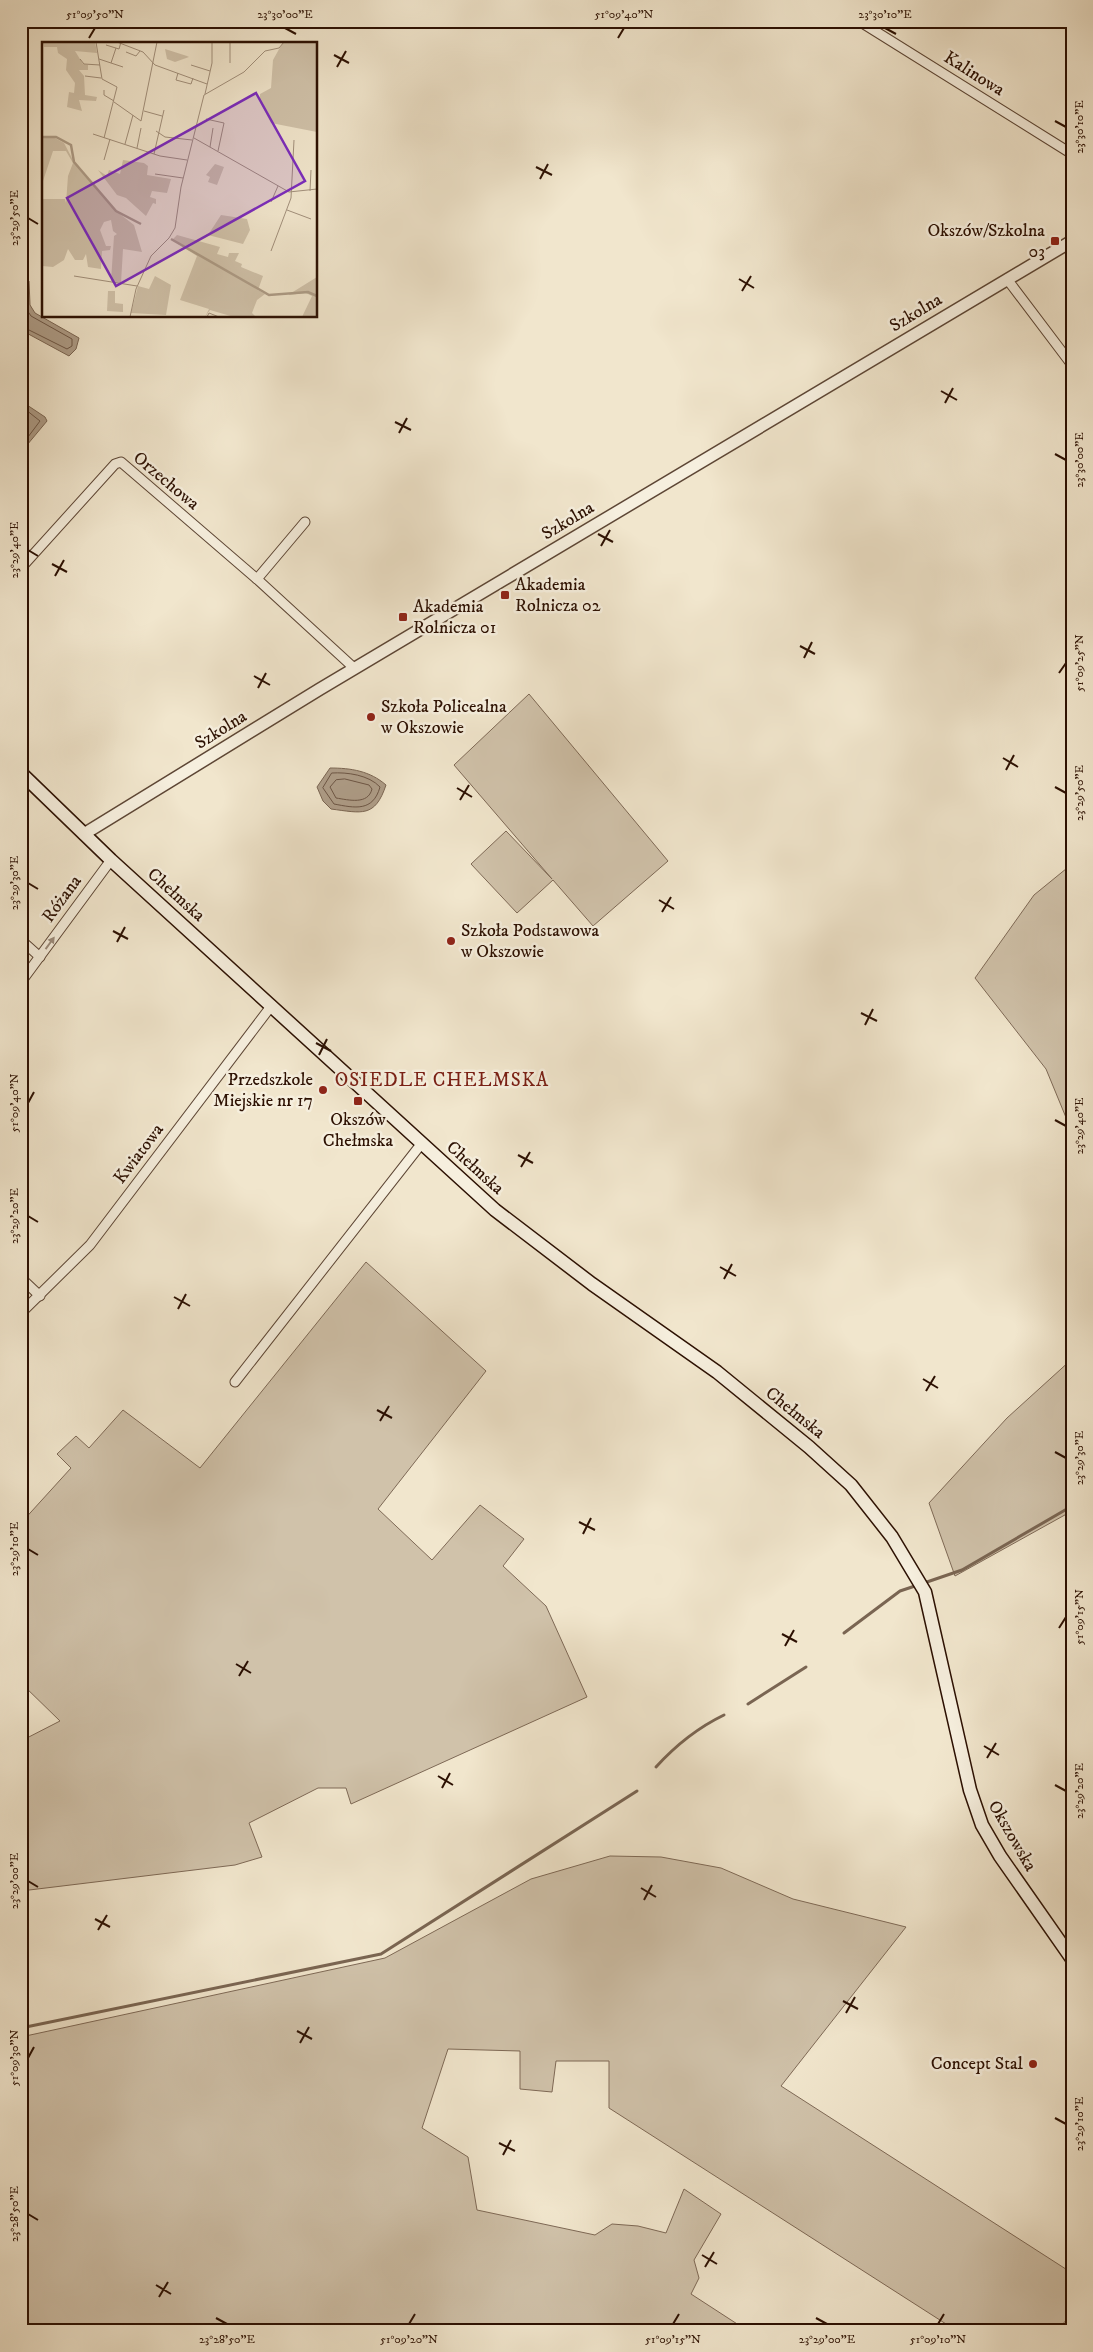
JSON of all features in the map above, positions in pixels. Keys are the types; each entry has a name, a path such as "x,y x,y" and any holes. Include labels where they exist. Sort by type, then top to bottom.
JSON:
{"main road":[{"name":"Chełmska","path":"21,773 111,860 506,1219 718,1372 809,1447 850,1485 892,1537 915,1572"},
{"name":"Okszowska","path":"915,1572 924,1592 932,1619 966,1775 982,1826 1000,1856 1072,1959"}],"street":[{"name":"Kalinowa","path":"859,21 1072,154"},
{"name":"Szkolna","path":"84,834 354,668 1072,241"},
{"path":"1007,279 1072,365"},
{"name":"Orzechowa","path":"21,568 115,464 121,462 257,579 354,668"},
{"path":"257,579 305,522"},
{"name":"Różana","path":"21,982 111,860"},
{"path":"21,940 40,957"},
{"name":"Kwiatowa","path":"21,1313 90,1245 272,1005"},
{"path":"235,1382 422,1143"},
{"path":"21,1278 40,1296"}],"shaded area":[{"path":"529,694 668,861 593,926 553,880 517,913 471,864 506,831 552,879 454,765"},
{"path":"1072,864 1072,1132 1046,1069 975,978 1034,895"},
{"path":"366,1262 486,1371 378,1509 432,1560 480,1505 524,1539 503,1566 546,1606 587,1697 351,1804 346,1788 318,1788 249,1823 262,1857 235,1865 21,1891 21,1741 60,1721 21,1683 21,1523 71,1468 57,1454 76,1436 89,1448 123,1410 200,1468"},
{"path":"1072,1359 1072,1511 955,1576 929,1503 1007,1418"},
{"path":"610,1856 661,1857 721,1868 793,1899 906,1927 781,2086 1072,2273 1072,2313 1057,2331 957,2331 609,2108 609,2061 556,2061 552,2092 520,2089 520,2051 448,2049 422,2128 468,2157 477,2210 595,2235 612,2224 638,2226 666,2233 684,2189 721,2214 694,2260 699,2278 691,2294 748,2331 21,2331 21,2037 385,1958 531,1879"}],"water":[{"path":"21,279 29,281 30,305 35,313 79,338 76,349 69,356 21,330"},
{"path":"21,401 45,417 47,421 27,445 21,440"},
{"path":"330,768 360,771 373,776 386,785 382,796 372,808 366,811 351,812 331,809 323,801 317,787"}],"waterway":[{"path":"924,1583 962,1570 1072,1506"},
{"path":"844,1633 900,1591 918,1585"},
{"path":"748,1704 806,1667"},
{"path":"656,1767 687,1738 724,1715"},
{"path":"21,2028 381,1954 637,1791"}],"place":[{"name":"Okszów/Szkolna 03","path":"1055,241"},
{"name":"Akademia Rolnicza 02","path":"505,595"},
{"name":"Akademia Rolnicza 01","path":"403,617"},
{"name":"Szkoła Policealna w Okszowie","path":"371,717"},
{"name":"Szkoła Podstawowa w Okszowie","path":"451,941"},
{"name":"Przedszkole Miejskie nr 17","path":"323,1090"},
{"name":"Okszów Chełmska","path":"358,1101"},
{"name":"Concept Stal","path":"1033,2064"}],"district":[{"name":"OSIEDLE CHEŁMSKA","path":"442,1080"}]}
